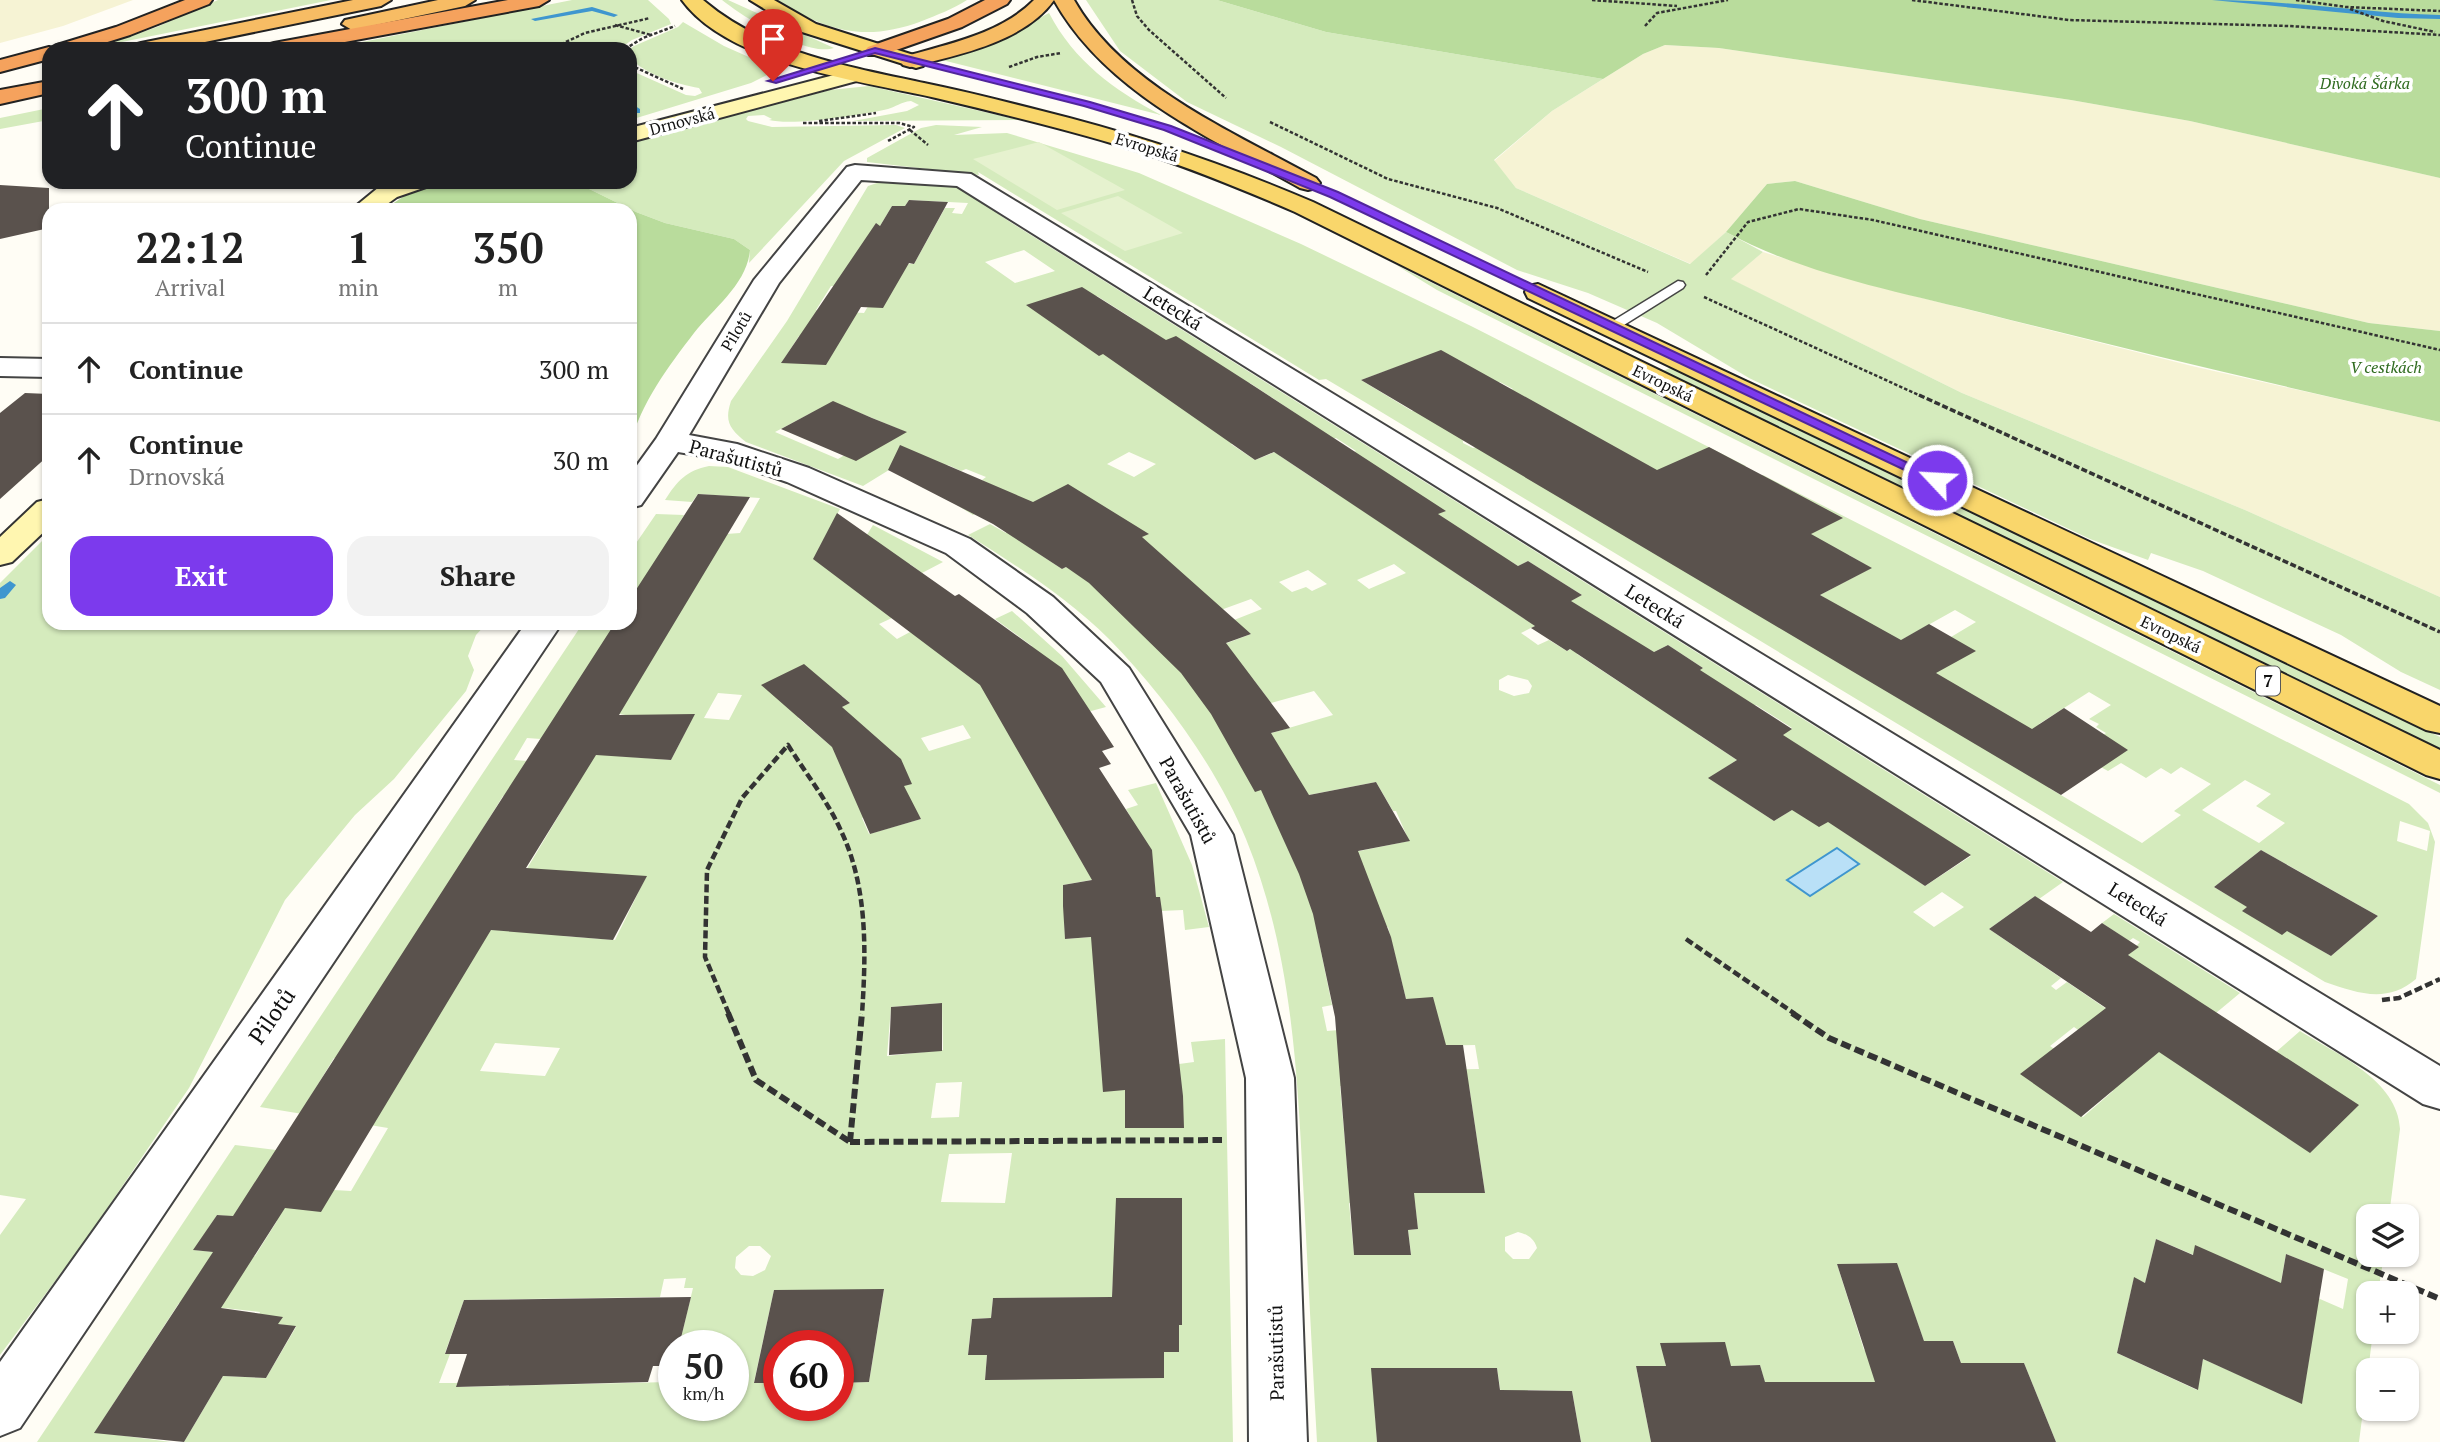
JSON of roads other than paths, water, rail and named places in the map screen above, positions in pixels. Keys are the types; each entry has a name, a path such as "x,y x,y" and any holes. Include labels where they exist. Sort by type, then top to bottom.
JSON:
{"highway":[{"path":"87,42 202,0"},
{"path":"175,42 381,0"},
{"path":"266,42 465,0"},
{"path":"312,42 539,0"},
{"path":"875,51 955,23 1000,0"},
{"path":"910,61 1007,27 1029,16 1045,0"},
{"path":"1064,0 1092,45 1130,79 1308,183"},
{"path":"0,66 42,55"},
{"path":"0,78 42,69"},
{"path":"0,98 42,90"}],"main road":[{"name":"7","path":"692,0 711,17 750,39 823,66 857,75"},
{"path":"760,0 809,27 875,51 957,72"},
{"path":"823,66 875,51"},
{"path":"857,75 910,61"},
{"name":"Drnovská","path":"637,122 823,66"},
{"name":"Drnovská","path":"637,133 857,75"},
{"name":"Evropská","path":"857,75 1095,131 1184,158 1304,206 2440,766"},
{"name":"Evropská","path":"1168,128 1334,194"},
{"path":"373,203 397,189"},
{"name":"Evropská","path":"1515,281 2440,721"},
{"path":"0,555 42,516"}],"street":[{"name":"Pilotů","path":"637,484 670,441 767,280 855,172"},
{"name":"Letecká","path":"855,172 963,179 2440,1090"},
{"path":"0,366 42,368"},
{"name":"Parašutistů","path":"670,441 726,451 798,475 958,546 1040,605 1116,676 1212,835 1270,1079 1278,1442"},
{"name":"Pilotů","path":"0,1409 539,630"}],"lane":[{"path":"1611,327 1678,285"}],"water":[{"path":"1837,848 1859,864 1810,896 1787,880"}],"waterway":[{"path":"2215,0 2398,16 2440,17"},
{"path":"535,19 592,9 614,15"},
{"path":"0,595 10,585"}],"park label":[{"name":"Divoká Šárka","path":"2365,83"},
{"name":"V cestkách","path":"2386,367"}]}
